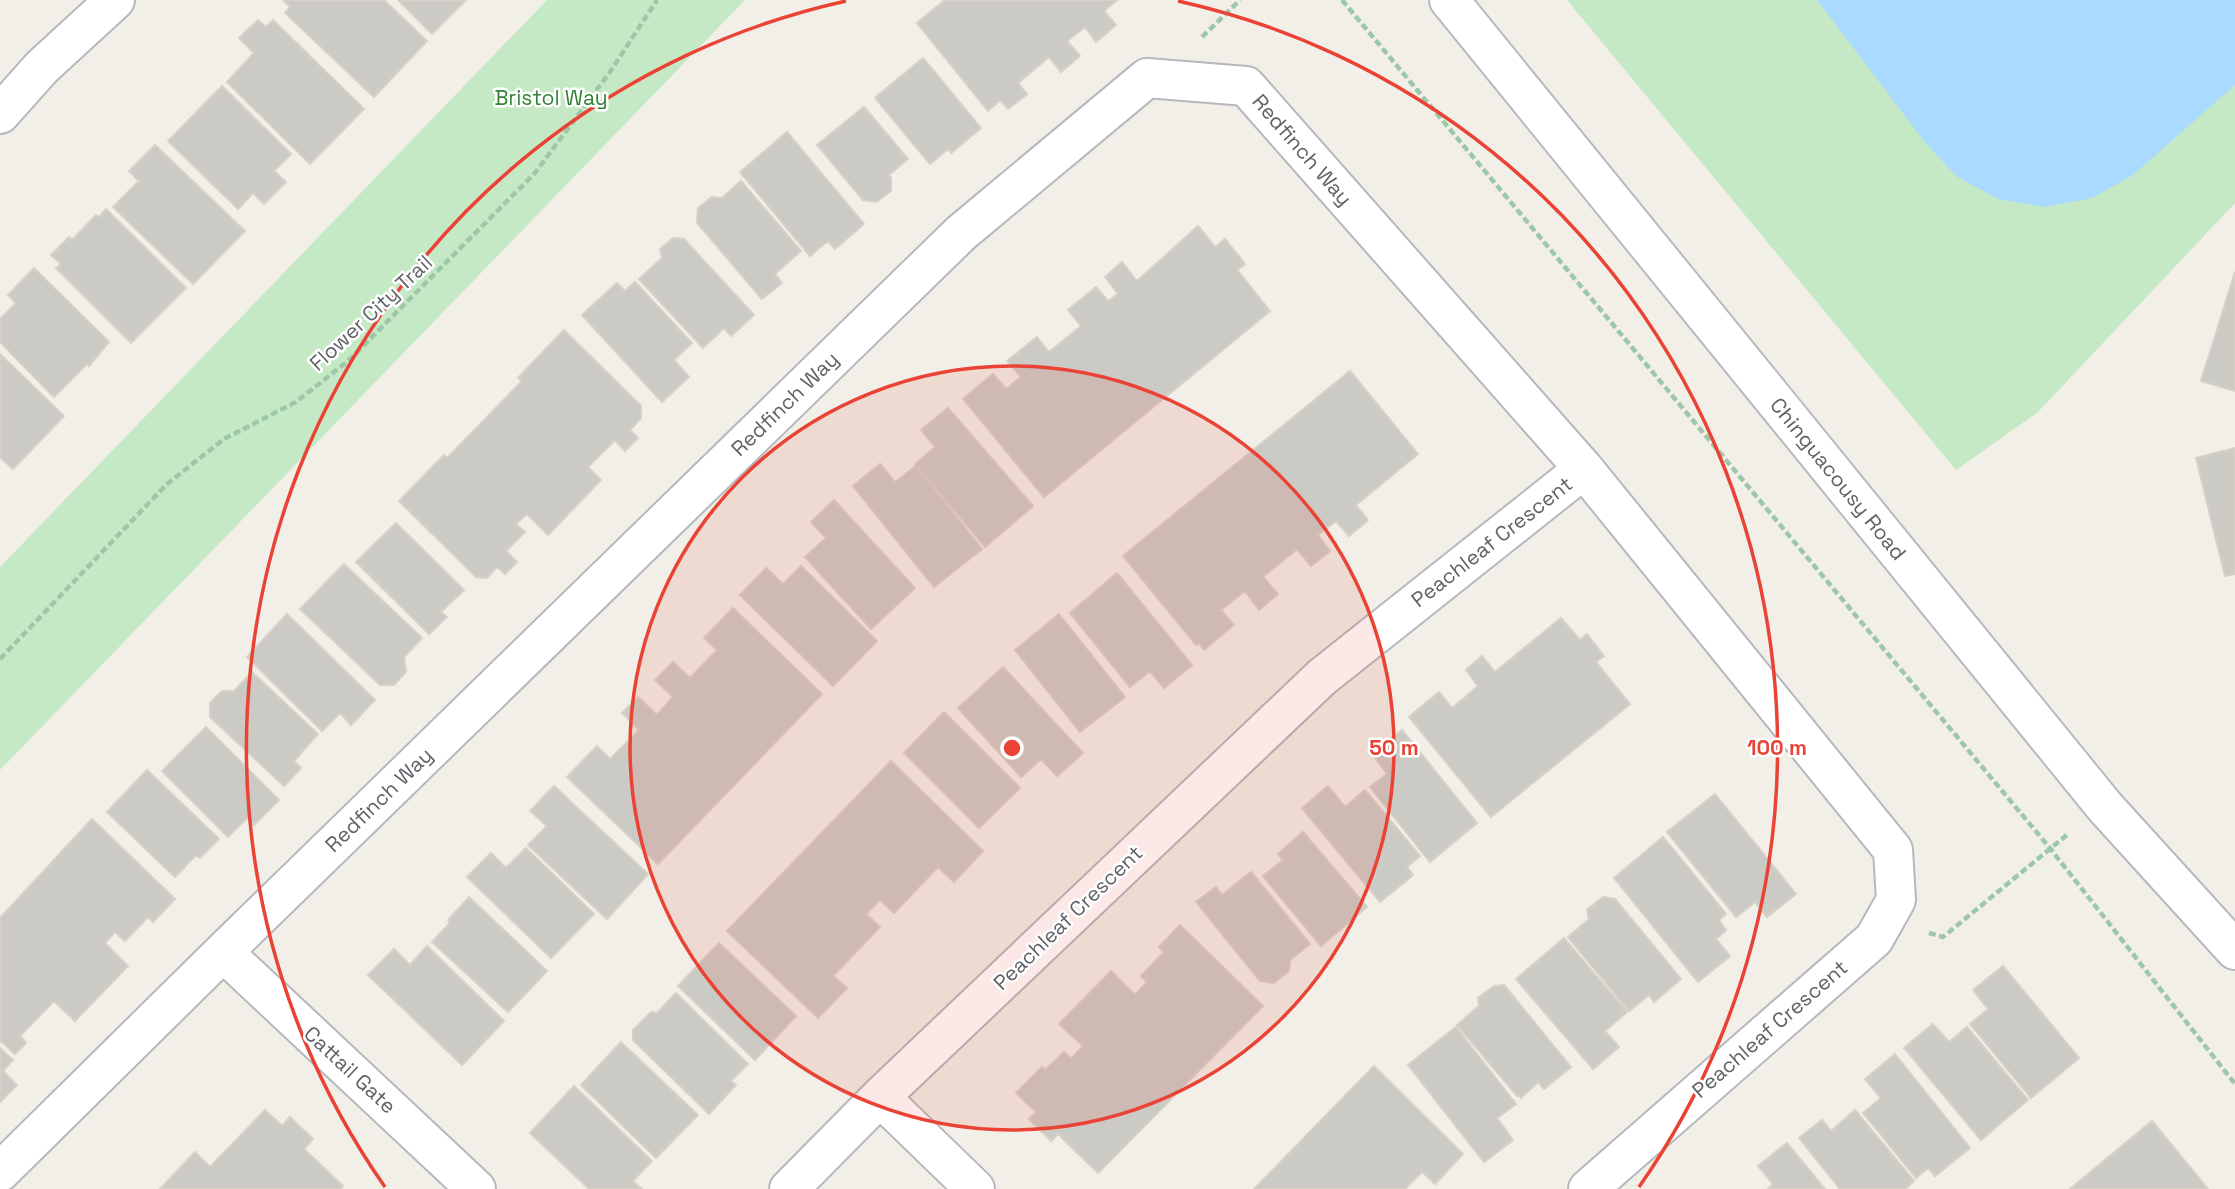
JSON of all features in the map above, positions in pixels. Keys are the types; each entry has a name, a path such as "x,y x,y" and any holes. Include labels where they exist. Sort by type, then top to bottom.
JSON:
{"street":[{"path":"0,114 43,67 115,0"},
{"name":"Chinguacousy Road","path":"1449,0 2105,807 2235,950"},
{"name":"Redfinch Way","path":"0,1172 961,233 1147,78 1246,86 1584,469"},
{"name":"Peachleaf Crescent","path":"789,1189 880,1097 1322,677 1584,469 1893,850 1896,900 1874,939 1588,1189"},
{"name":"Cattail Gate","path":"223,952 476,1189"},
{"path":"880,1097 975,1189"}],"path":[{"name":"Flower City Trail","path":"0,659 167,484 223,439 296,402 348,361 506,203 535,173 610,72 657,0"},
{"path":"1342,0 2049,847 2235,1084"},
{"path":"1884,922 1943,937 2049,847 2105,807"}],"green space":[{"name":"Bristol Way","path":"547,0 745,0 0,770 0,567"},
{"path":"1567,0 2235,0 2235,203 2037,413 1956,470"}],"water":[{"path":"1817,0 2235,0 2235,85 2133,175 2092,198 2045,207 1998,199 1956,176 1924,141"}],"building":[{"path":"283,0 384,0 427,41 374,97 285,13 290,7"},
{"path":"398,0 466,0 432,34"},
{"path":"945,0 1117,0 1104,11 1116,25 1096,42 1085,27 1067,41 1080,56 1061,72 1049,57 1018,83 1027,94 1008,109 1000,100 988,111 917,23"},
{"path":"258,20 266,27 273,20 364,109 310,164 227,82 254,53 239,38"},
{"path":"923,58 981,128 951,153 948,149 930,164 875,98"},
{"path":"222,86 291,154 274,171 286,182 264,204 253,193 238,209 168,141"},
{"path":"864,107 908,159 889,175 891,191 876,202 863,200 817,145"},
{"path":"787,132 864,224 835,249 828,241 810,256 740,172"},
{"path":"155,145 245,231 193,284 113,207 139,181 129,171"},
{"path":"741,181 801,251 775,274 782,283 762,299 697,223 698,208 712,197 722,198"},
{"path":"106,209 186,288 131,343 56,268 61,264 51,255 69,237 72,240 96,215 99,217"},
{"path":"1198,226 1215,247 1225,239 1245,264 1237,270 1270,311 1044,497 963,399 993,374 1006,389 1021,377 1007,361 1037,337 1049,352 1081,326 1068,310 1096,287 1108,301 1118,294 1105,277 1122,262 1137,281"},
{"path":"673,238 684,239 754,315 731,336 724,328 703,348 639,279 662,258 660,249"},
{"path":"34,268 109,342 89,366 87,364 54,397 0,342 0,319 16,303 8,295"},
{"path":"2235,272 2235,391 2201,381"},
{"path":"635,282 692,343 674,360 689,377 662,402 582,315 617,283 625,291"},
{"path":"564,330 641,406 641,418 630,430 638,438 625,451 615,440 588,467 601,480 548,535 527,514 516,524 525,532 506,551 517,562 505,574 497,567 487,578 476,577 399,501 444,455 447,458 522,381 518,378"},
{"path":"0,354 64,416 13,469 0,457"},
{"path":"1350,371 1418,454 1356,505 1368,520 1349,536 1336,521 1318,535 1330,551 1311,566 1297,549 1263,577 1278,594 1259,610 1245,591 1221,610 1234,625 1204,650 1199,643 1196,645 1123,556"},
{"path":"948,408 1033,506 985,547 915,464 935,447 921,430"},
{"path":"2235,448 2235,574 2225,576 2196,458"},
{"path":"880,464 895,482 916,466 982,549 934,587 853,486"},
{"path":"834,500 915,588 871,629 805,557 826,538 811,522"},
{"path":"396,523 464,590 441,612 447,617 429,634 356,562"},
{"path":"344,564 422,638 404,657 406,672 394,685 380,685 300,609"},
{"path":"801,566 877,641 833,686 740,595 766,568 783,584"},
{"path":"1117,573 1192,665 1164,688 1150,671 1130,687 1070,613"},
{"path":"733,608 822,694 658,864 567,777 597,746 610,759 639,730 622,713 638,697 657,715 673,697 655,680 673,662 690,678 717,650 704,638"},
{"path":"287,614 375,700 351,725 340,713 322,731 247,657"},
{"path":"1059,614 1125,697 1080,732 1015,650"},
{"path":"1561,618 1580,640 1587,634 1604,656 1596,662 1630,704 1491,817 1409,717 1439,692 1452,708 1478,686 1466,670 1482,656 1495,672"},
{"path":"1003,667 1083,753 1057,776 1041,759 1021,777 958,708"},
{"path":"252,672 318,734 294,761 301,768 284,786 210,717 210,703 222,691 234,691"},
{"path":"944,712 1020,788 979,828 904,753"},
{"path":"206,727 279,800 254,825 247,818 228,837 162,771"},
{"path":"1402,730 1477,823 1430,862 1370,787 1387,774 1372,754"},
{"path":"891,761 983,851 954,882 938,867 894,913 880,900 866,914 880,927 833,976 847,988 818,1018 727,931"},
{"path":"147,770 219,839 200,858 196,855 175,877 107,812"},
{"path":"554,786 648,874 607,919 528,845 547,826 530,811"},
{"path":"1328,786 1345,807 1365,790 1420,856 1407,867 1413,875 1380,902 1302,808"},
{"path":"1715,794 1796,894 1767,917 1755,902 1736,917 1667,832"},
{"path":"92,819 175,899 153,922 148,917 125,941 115,932 105,943 128,966 75,1021 54,1001 20,1036 26,1043 15,1054 0,1042 0,918"},
{"path":"1303,832 1367,907 1321,946 1263,876 1283,860 1278,854"},
{"path":"1663,837 1726,914 1719,920 1726,930 1716,939 1730,956 1698,982 1614,878"},
{"path":"526,848 594,914 551,958 467,877 491,853 506,868"},
{"path":"1251,872 1310,944 1290,960 1289,971 1274,983 1260,981 1196,902 1216,887 1222,895"},
{"path":"469,897 547,971 508,1012 432,942"},
{"path":"1603,897 1615,899 1681,979 1654,1002 1649,995 1629,1011 1568,937 1589,919 1587,910"},
{"path":"1180,925 1263,1006 1098,1173 1058,1134 1051,1141 1029,1119 1036,1112 1016,1093 1042,1067 1045,1070 1064,1052 1071,1059 1083,1046 1059,1024 1111,971 1135,995 1147,982 1141,976 1164,952 1159,947"},
{"path":"1564,938 1627,1012 1605,1031 1619,1047 1593,1069 1516,979"},
{"path":"719,943 796,1016 755,1060 678,986"},
{"path":"427,946 504,1021 462,1065 368,975 394,949 410,965"},
{"path":"2003,966 2079,1058 2031,1098 1970,1024 1988,1009 1973,990"},
{"path":"1504,985 1571,1067 1544,1089 1538,1082 1521,1098 1457,1025 1479,1006 1478,998 1494,986"},
{"path":"676,993 748,1064 731,1081 736,1085 709,1114 633,1040 633,1030 651,1012 657,1013"},
{"path":"1933,1024 1949,1042 1967,1027 2028,1100 1981,1140 1904,1048"},
{"path":"1456,1027 1516,1104 1497,1118 1513,1140 1484,1162 1408,1065"},
{"path":"621,1042 698,1115 656,1158 581,1085"},
{"path":"0,1048 13,1060 3,1071 17,1085 0,1102"},
{"path":"1895,1054 1970,1148 1935,1176 1928,1168 1916,1178 1863,1113 1881,1098 1865,1079"},
{"path":"1374,1066 1463,1154 1435,1184 1422,1172 1405,1189 1254,1189"},
{"path":"574,1086 652,1161 633,1181 642,1189 589,1189 530,1133"},
{"path":"265,1110 282,1126 290,1117 313,1139 304,1149 343,1186 340,1189 160,1189 195,1152 210,1167"},
{"path":"1855,1110 1914,1181 1905,1189 1840,1189 1799,1138 1822,1120 1831,1131"},
{"path":"2152,1121 2208,1189 2070,1189"},
{"path":"1787,1143 1825,1189 1768,1189 1773,1184 1758,1166"}]}
